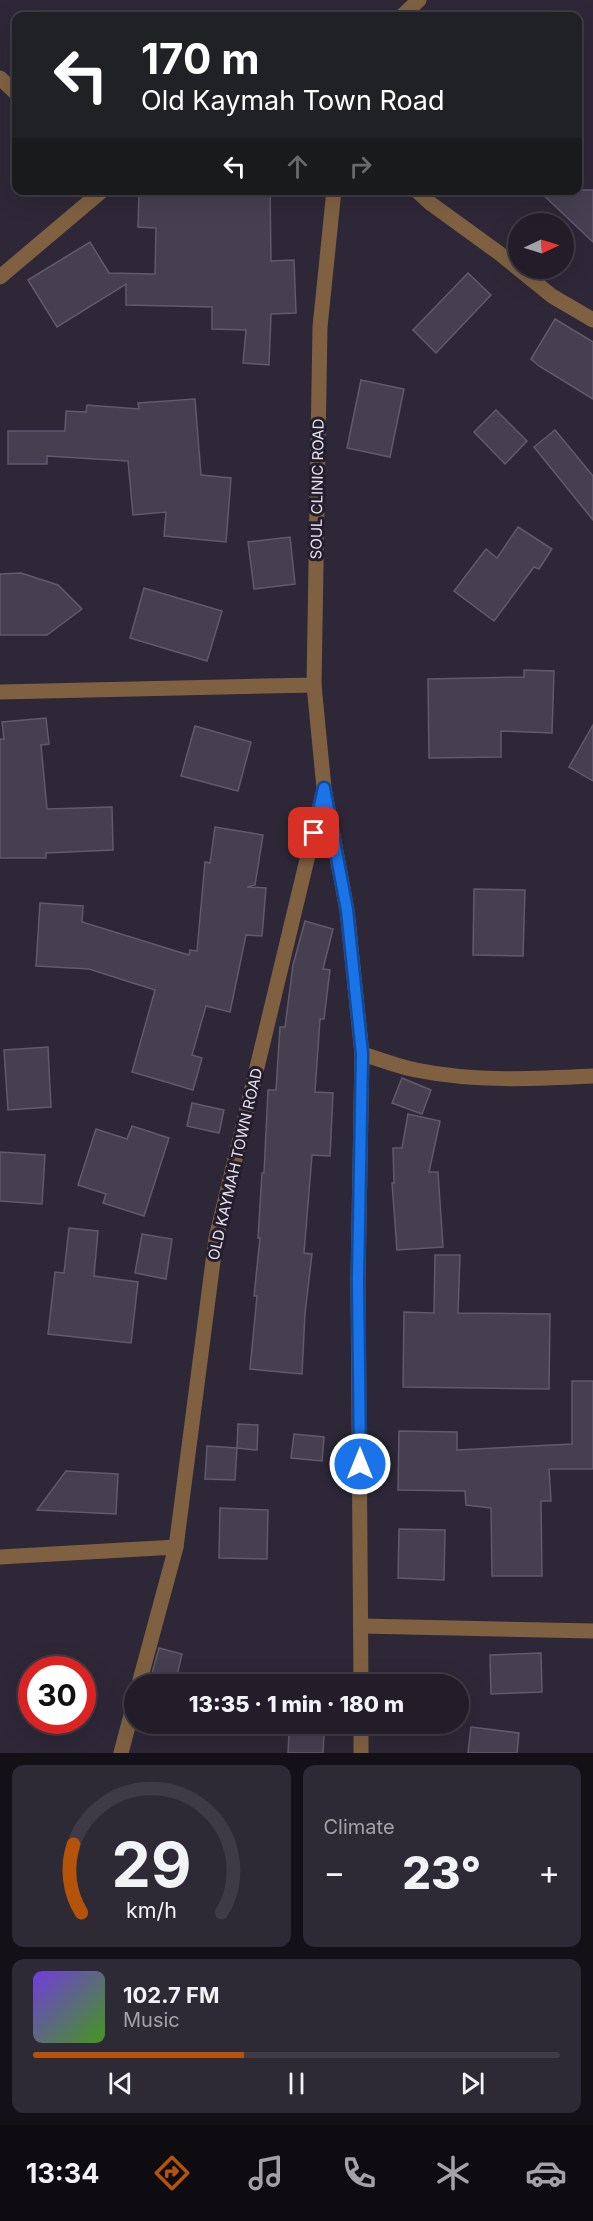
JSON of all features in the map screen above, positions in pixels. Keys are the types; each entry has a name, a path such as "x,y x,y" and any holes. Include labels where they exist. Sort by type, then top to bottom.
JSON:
{"street":[{"path":"406,12 419,0"},
{"path":"0,78 12,89"},
{"path":"0,277 97,195"},
{"name":"SOUL CLINIC ROAD","path":"324,788 314,685 320,327 333,195"},
{"path":"421,195 552,296 593,320"},
{"path":"0,692 314,685"},
{"path":"324,788 347,910 362,1054 358,1279 361,1674"},
{"name":"OLD KAYMAH TOWN ROAD","path":"142,1674 176,1546 216,1238 324,788"},
{"path":"362,1054 416,1070 470,1076 526,1079 593,1076"},
{"path":"0,1557 176,1546"},
{"path":"361,1626 593,1631"},
{"path":"121,1753 126,1734"},
{"path":"361,1734 361,1753"}],"building":[{"path":"582,190 593,190 593,242 574,224 574,213 562,213 543,195 582,195"},
{"path":"139,195 270,195 271,261 294,260 296,313 271,314 269,365 243,363 246,330 212,329 212,307 126,305 126,284 57,327 28,280 90,242 109,273 155,274 156,228 138,227"},
{"path":"468,273 491,295 436,353 413,330"},
{"path":"555,319 593,342 593,399 531,359"},
{"path":"361,380 404,389 390,457 347,448"},
{"path":"195,399 201,475 231,478 226,542 164,536 166,512 133,515 128,461 47,456 47,464 8,464 8,431 65,431 66,411 86,412 87,405 139,409 138,403"},
{"path":"496,410 527,441 505,464 474,432"},
{"path":"555,430 593,476 593,520 534,447"},
{"path":"518,527 552,549 539,569 534,567 494,621 454,591 486,549 497,558"},
{"path":"290,537 295,584 254,589 248,542"},
{"path":"21,573 58,585 82,609 47,635 0,635 0,574"},
{"path":"144,588 222,611 207,661 130,638"},
{"path":"524,670 554,671 552,733 501,731 501,757 429,758 428,679 524,677"},
{"path":"46,718 49,744 41,745 47,809 112,807 113,850 46,853 46,858 0,858 0,739 4,739 2,722"},
{"path":"593,725 593,781 569,767"},
{"path":"195,726 251,742 238,791 181,776"},
{"path":"215,827 263,835 255,885 247,887 266,888 262,936 246,935 230,1012 206,1006 192,1055 202,1058 193,1090 132,1072 155,990 89,969 36,966 40,903 83,906 82,922 189,955 190,950 197,951 205,862 210,863"},
{"path":"474,889 525,890 523,956 473,955"},
{"path":"305,921 333,929 323,969 330,970 324,1019 320,1019 315,1092 333,1093 330,1156 312,1155 304,1253 312,1254 305,1313 302,1374 250,1369 257,1296 254,1296 260,1238 258,1238 268,1090 276,1090 280,1027 285,1027 293,965"},
{"path":"48,1047 51,1107 8,1110 4,1050"},
{"path":"402,1078 431,1090 422,1114 392,1103"},
{"path":"192,1103 224,1110 219,1133 187,1126"},
{"path":"408,1114 440,1121 429,1172 438,1172 443,1247 397,1250 392,1183 394,1183 393,1148 402,1148"},
{"path":"132,1126 169,1138 144,1216 103,1203 106,1194 78,1185 96,1129 127,1139"},
{"path":"0,1152 45,1155 42,1204 0,1201"},
{"path":"69,1228 98,1231 94,1276 138,1282 131,1343 48,1334 55,1272 64,1273"},
{"path":"142,1234 172,1239 166,1279 135,1273"},
{"path":"435,1255 460,1255 458,1313 550,1314 549,1389 403,1387 404,1312 434,1313"},
{"path":"572,1381 593,1381 593,1469 549,1469 551,1501 541,1501 542,1576 492,1576 491,1508 466,1505 465,1491 398,1490 399,1431 457,1432 457,1450 572,1444"},
{"path":"238,1424 258,1425 257,1450 237,1448"},
{"path":"294,1434 324,1437 322,1461 291,1458"},
{"path":"207,1446 237,1448 235,1480 205,1479"},
{"path":"66,1471 118,1474 116,1514 37,1510"},
{"path":"220,1508 268,1510 267,1559 219,1558"},
{"path":"399,1529 445,1530 444,1580 398,1578"},
{"path":"159,1648 182,1654 177,1674 152,1674"},
{"path":"541,1653 542,1692 491,1694 490,1655"},
{"path":"471,1727 519,1733 517,1753 468,1753"},
{"path":"289,1734 324,1734 323,1753 288,1753"}],"route":[{"path":"314,833 324,788 347,910 362,1054 358,1279 360,1464"}]}
